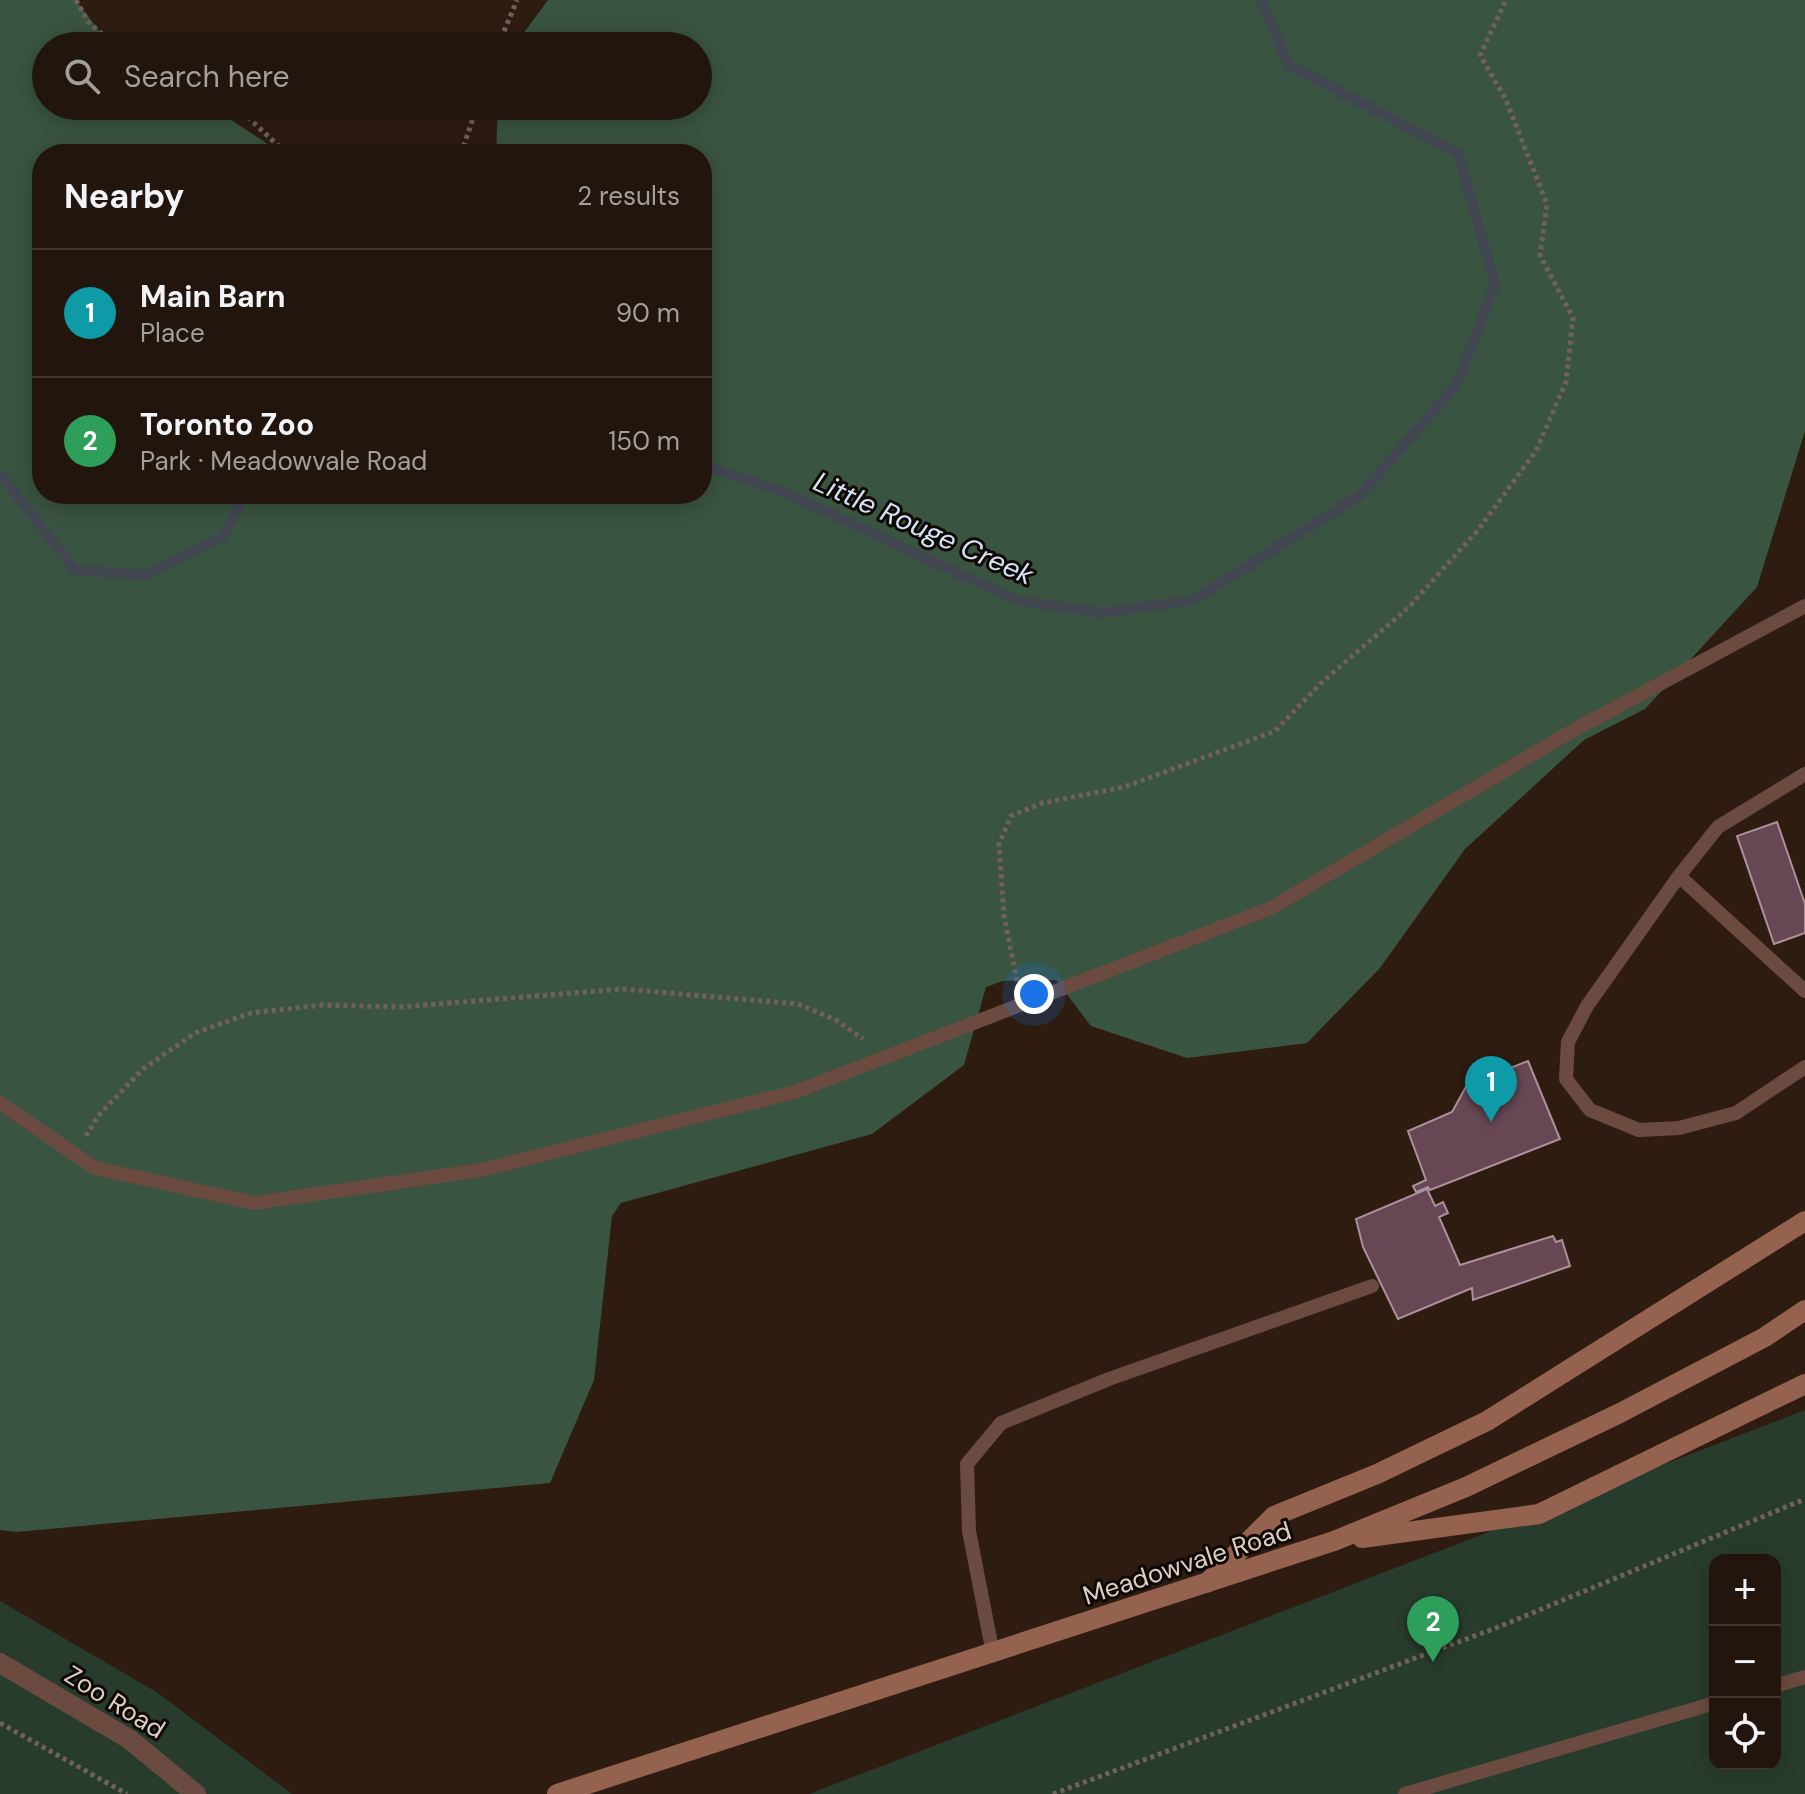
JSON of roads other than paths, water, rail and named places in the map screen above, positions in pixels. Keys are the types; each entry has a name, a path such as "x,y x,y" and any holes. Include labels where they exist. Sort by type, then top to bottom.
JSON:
{"main road":[{"path":"1204,1586 1274,1516 1377,1474 1487,1421 1805,1221"},
{"name":"Meadowvale Road","path":"557,1794 1204,1586 1334,1541 1466,1487 1620,1413 1765,1337 1805,1310"},
{"path":"1334,1541 1539,1514 1805,1384"}],"street":[{"name":"Zoo Road","path":"0,1663 129,1739 196,1794"}],"lane":[{"path":"0,1103 95,1168 254,1203 481,1170 795,1092 1271,908 1574,730 1805,606"},
{"path":"1805,774 1718,827 1679,876 1587,1006 1568,1042 1566,1079 1590,1110 1639,1130 1679,1128 1736,1113 1805,1067"},
{"path":"1679,876 1805,991"},
{"path":"993,1654 969,1531 967,1464 1001,1423 1109,1379 1372,1286"},
{"path":"1781,1684 1805,1677"},
{"path":"1405,1794 1709,1705"}],"waterway":[{"name":"Little Rouge Creek","path":"712,468 782,491 1016,600 1101,613 1194,600 1359,496 1457,384 1495,284 1458,153 1289,65 1261,0"},
{"name":"Little Rouge Creek","path":"0,474 75,570 146,575 222,537 240,504"}],"place":[{"name":"Main Barn","path":"1491,1122"},
{"name":"Toronto Zoo","path":"1433,1662"}]}
